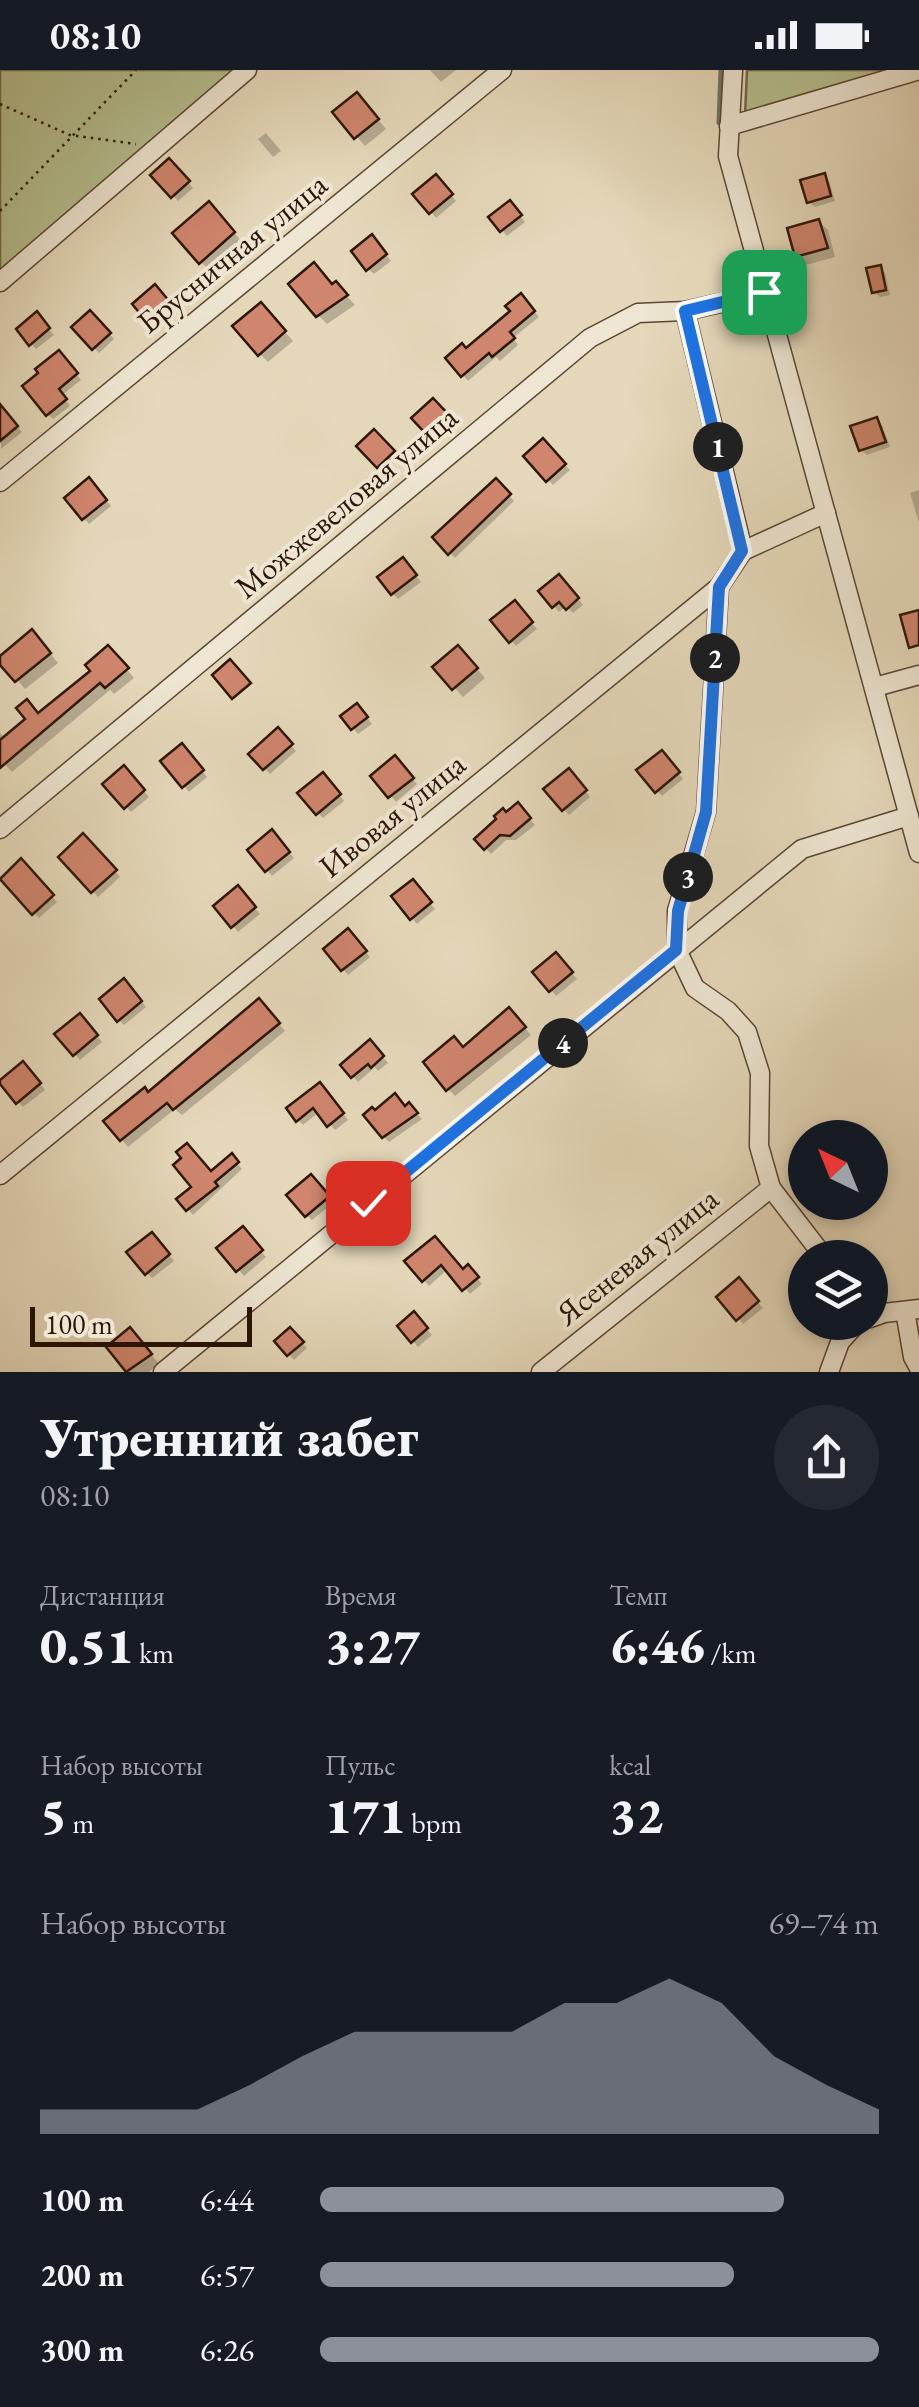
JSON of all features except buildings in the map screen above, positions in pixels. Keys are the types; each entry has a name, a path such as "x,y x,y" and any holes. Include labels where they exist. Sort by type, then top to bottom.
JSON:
{"street":[{"path":"0,282 247,70"},
{"name":"Брусничная улица","path":"0,482 502,70"},
{"path":"733,70 728,156 919,853"},
{"path":"730,126 919,70"},
{"name":"Можжевеловая улица","path":"0,829 590,338 638,313 685,311 764,292"},
{"path":"685,311 742,551 826,513"},
{"name":"Ивовая улица","path":"0,1175 719,587 742,551"},
{"path":"719,587 706,812 678,911 676,950 695,988 728,1010 747,1032 760,1073 760,1146 771,1188 810,1240"},
{"path":"875,687 919,675"},
{"path":"163,1372 802,849 909,816"},
{"name":"Ясеневая улица","path":"541,1372 771,1188"},
{"path":"912,1310 913,1356 919,1368"},
{"path":"828,1372 842,1340"}],"path":[{"path":"0,211 136,70"},
{"path":"0,104 70,136 158,147"}],"green space":[{"path":"0,70 232,70 231,75 0,276"},
{"path":"747,70 903,70 745,116"}],"waterway":[{"path":"719,123 721,70"}],"route":[{"path":"368,1203 676,950 678,911 706,812 719,587 742,551 685,311 764,292"}]}
